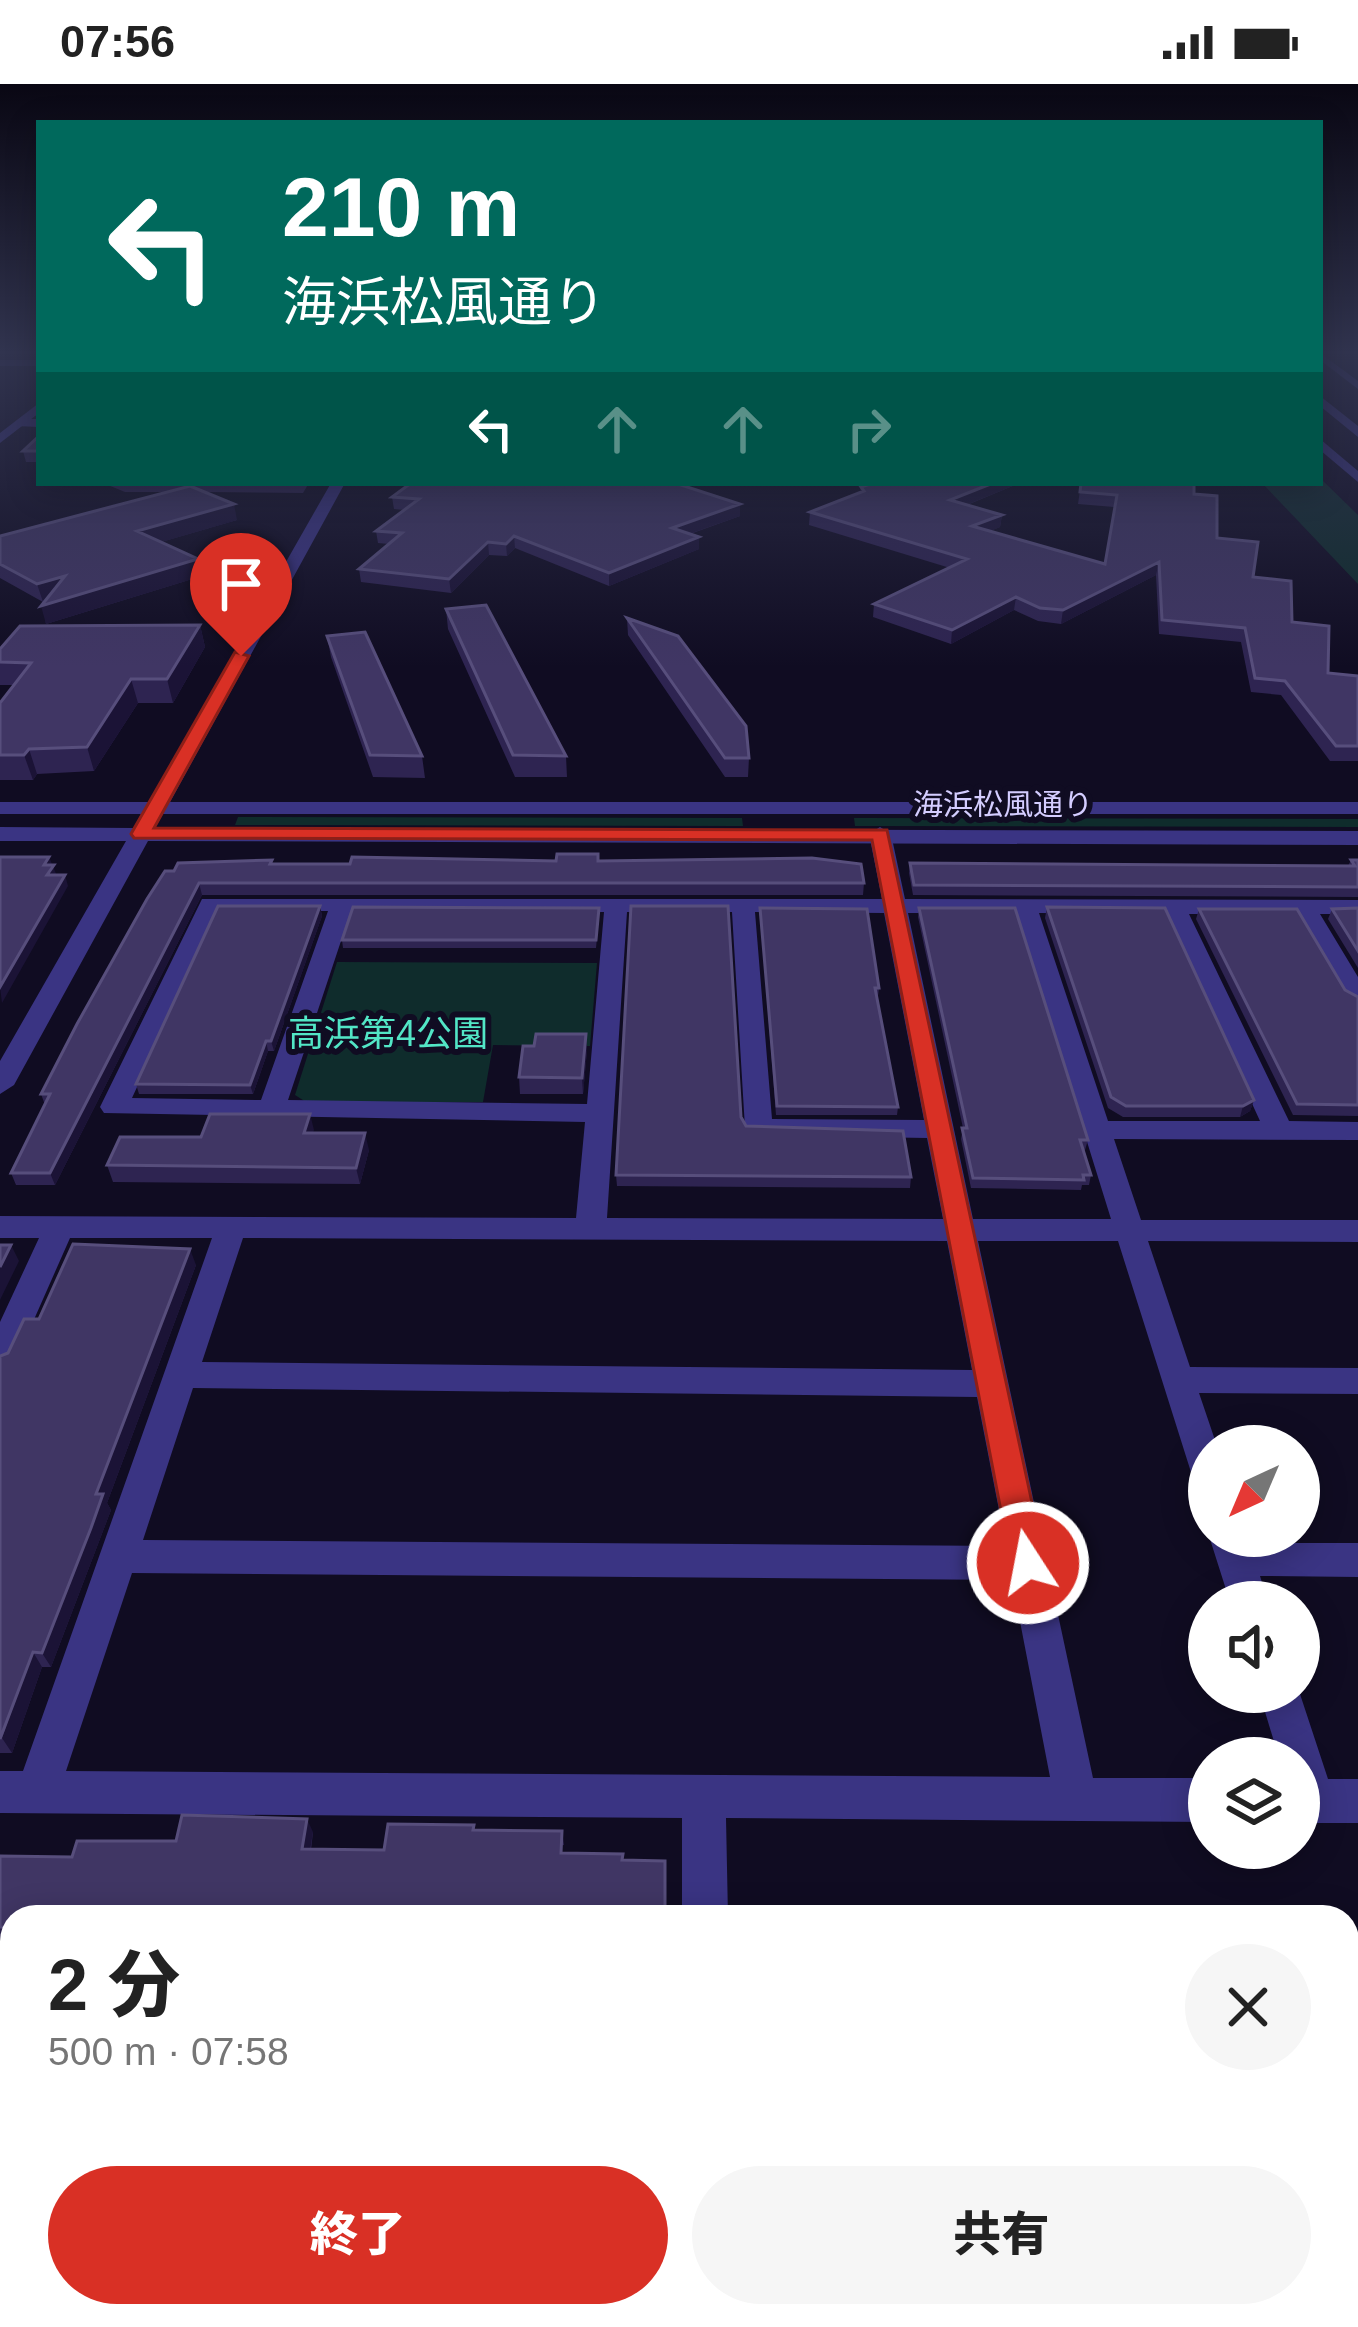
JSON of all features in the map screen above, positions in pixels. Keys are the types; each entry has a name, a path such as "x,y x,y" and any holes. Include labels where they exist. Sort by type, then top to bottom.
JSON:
{"street":[{"path":"1336,458 1358,478"},
{"path":"0,1085 336,486"},
{"name":"海浜松風通り","path":"0,808 1358,808"},
{"path":"797,809 801,834"},
{"name":"海浜松風通り","path":"0,834 1358,838"},
{"path":"880,834 1076,1800"},
{"path":"600,1113 114,1107 210,904 1358,907"},
{"path":"272,1110 342,904"},
{"path":"591,1226 616,905"},
{"path":"743,905 759,1128 939,1129"},
{"path":"1025,906 1192,1425"},
{"path":"1174,907 1279,1131"},
{"path":"1304,907 1358,998"},
{"path":"1097,1130 1358,1131"},
{"path":"0,1227 1358,1231"},
{"path":"0,1358 59,1228"},
{"path":"231,1228 117,1556 18,1792 1188,1801"},
{"path":"180,1375 992,1384"},
{"path":"1178,1380 1358,1381"},
{"path":"117,1556 1028,1563"},
{"path":"1320,1556 1358,1560"},
{"path":"704,1797 705,1905"},
{"path":"1320,1801 1358,1802"}],"green space":[{"path":"1323,481 1358,515 1358,584 1265,486 1323,486"},
{"path":"238,817 742,818 743,826 235,825"},
{"path":"854,818 1358,819 1358,827 855,826"},
{"name":"高浜第4公園","path":"337,962 597,963 590,1046 493,1045 483,1102 306,1102 295,1095"}],"building":[{"path":"190,486 234,504 137,531 198,559 41,606 65,576 37,584 0,564 0,536"},
{"path":"407,486 684,486 740,504 672,528 699,537 609,573 514,536 506,544 488,542 449,579 359,569 402,533 376,531 419,499 392,497"},
{"path":"985,486 950,500 1002,515 972,526 1105,564 1117,495 1080,492 1081,486 1194,486 1194,494 1217,496 1217,538 1258,542 1253,577 1291,581 1292,622 1329,626 1328,673 1358,676 1358,746 1336,746 1285,681 1255,678 1245,628 1162,620 1159,562 1063,610 1040,608 1016,597 952,630 874,604 967,559 810,512 864,491 861,487"},
{"path":"486,605 566,756 513,755 446,609"},
{"path":"627,618 678,636 746,726 749,758 725,758"},
{"path":"200,625 167,679 131,679 87,747 0,755 0,703 31,663 0,662 0,649 20,626"},
{"path":"365,632 422,756 370,755 327,636"},
{"path":"557,854 598,854 598,861 812,858 861,864 864,883 199,883 50,1173 11,1173 50,1094 41,1094 77,1024 147,899 165,871 174,871 178,863 350,864 352,857 556,861"},
{"path":"0,857 49,857 44,865 54,865 47,875 65,875 0,987"},
{"path":"1351,860 1358,860 1358,887 914,885 910,863 1355,866"},
{"path":"218,906 320,906 271,1041 266,1041 250,1085 136,1084"},
{"path":"631,906 728,906 741,1117 746,1126 903,1131 911,1177 616,1175"},
{"path":"353,907 599,908 596,940 342,940"},
{"path":"1047,907 1165,908 1254,1100 1243,1106 1126,1106 1111,1097"},
{"path":"760,908 867,909 879,988 875,988 898,1107 777,1106"},
{"path":"919,908 1015,908 1088,1140 1080,1140 1091,1175 1083,1175 1084,1180 973,1178 962,1128 967,1128"},
{"path":"1358,908 1358,951 1332,909"},
{"path":"1199,909 1297,909 1345,990 1358,997 1358,1105 1297,1104"},
{"path":"536,1034 586,1034 582,1078 519,1077 523,1046 534,1046"},
{"path":"210,1114 310,1114 304,1133 365,1133 356,1168 107,1165 120,1137 201,1137"},
{"path":"73,1244 190,1249 96,1494 103,1494 91,1528 42,1653 33,1652 0,1739 0,1356 8,1353 24,1319 39,1319"},
{"path":"0,1245 11,1245 0,1267"},
{"path":"182,1815 307,1819 302,1849 384,1850 388,1824 562,1831 561,1853 623,1854 622,1860 665,1861 665,1905 0,1905 0,1856 72,1857 77,1841 176,1841"}],"route":[{"path":"241,656 141,834 880,834 1028,1563"}]}
